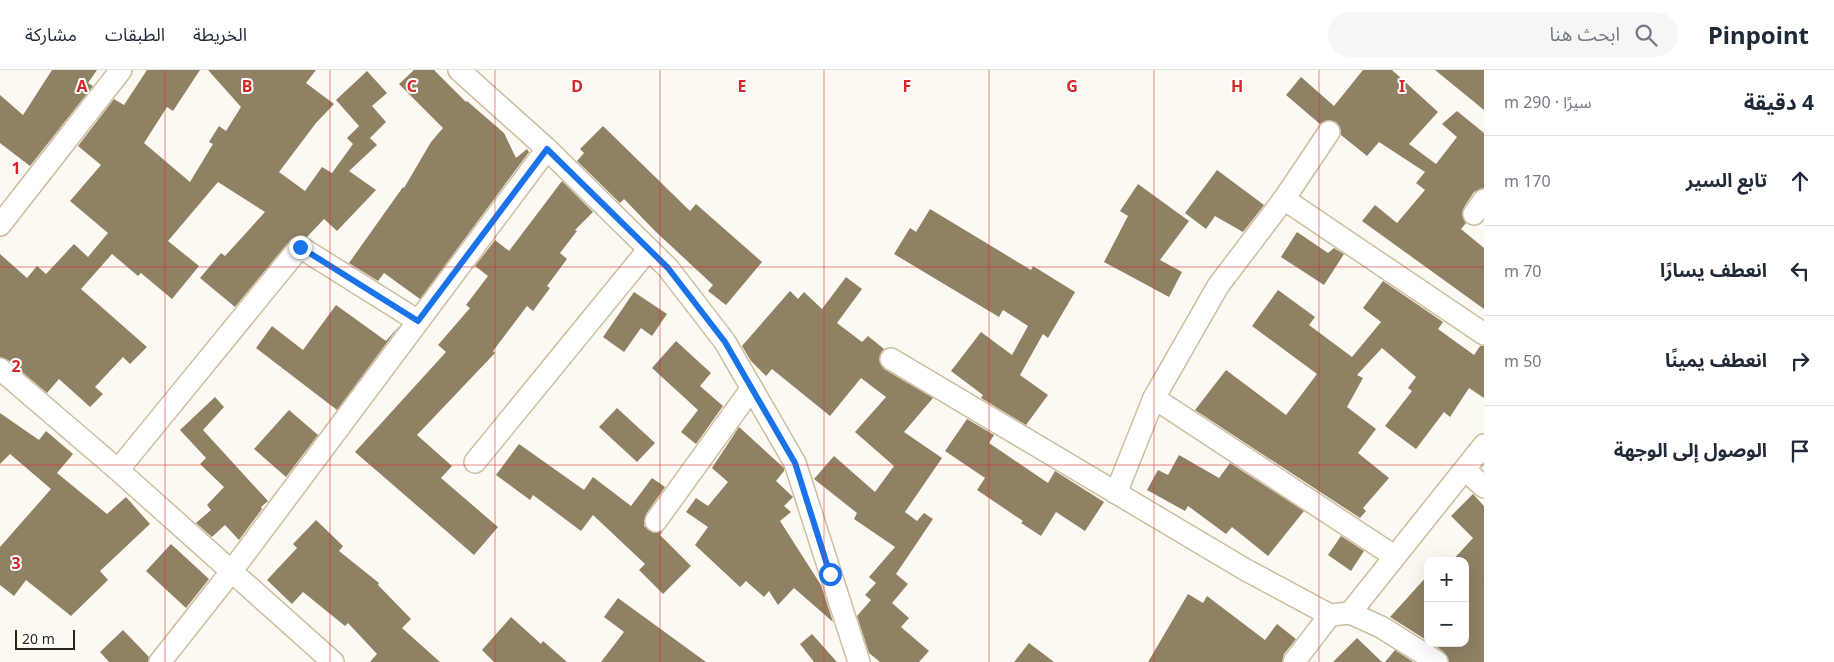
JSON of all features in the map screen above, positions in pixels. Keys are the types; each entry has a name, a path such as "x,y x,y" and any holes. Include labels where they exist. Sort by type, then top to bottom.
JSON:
{"street":[{"path":"0,224 121,70"},
{"path":"459,70 547,149 668,268 725,342 795,463 859,662"},
{"path":"1116,493 1154,398 1218,286 1284,199 1329,132"},
{"path":"160,662 231,572 547,149"},
{"path":"1284,199 1484,334"},
{"path":"118,470 300,247 418,321"},
{"path":"475,462 648,250"},
{"path":"891,359 1246,570 1340,614 1381,627 1438,662"},
{"path":"0,370 118,470 333,662"},
{"path":"656,521 752,388"},
{"path":"1154,398 1394,556"},
{"path":"1294,662 1394,556 1484,445"},
{"path":"1465,470 1484,487"}],"building":[{"path":"52,70 97,70 88,83 93,86 30,166 0,143 0,95 23,115"},
{"path":"147,70 200,70 173,111 167,107 144,143 190,182 213,144 209,142 219,126 226,131 241,107 208,70 316,70 306,83 334,104 316,123 279,172 305,191 322,167 332,173 353,144 347,138 359,126 336,100 367,71 387,93 372,106 386,122 370,138 377,145 349,171 376,190 337,231 324,219 307,237 301,235 291,239 235,307 200,278 221,253 225,256 265,212 218,182 168,241 199,266 172,299 141,273 138,276 112,254 81,289 147,347 130,364 123,357 95,387 103,394 90,407 59,379 47,393 8,360 0,357 0,254 27,278 37,266 46,274 74,244 88,257 108,233 70,201 101,165 78,146 114,99 124,105"},
{"path":"414,70 434,70 466,102 504,133 516,158 527,149 529,152 420,299 384,273 378,281 349,263 404,188 431,142 443,128 399,84"},
{"path":"1363,70 1392,70 1438,112 1409,144 1436,164 1457,137 1442,124 1457,111 1484,133 1484,188 1474,192 1464,207 1462,213 1466,223 1461,229 1484,248 1484,309 1362,221 1375,205 1397,223 1425,190 1416,183 1425,172 1379,142 1367,156 1341,135 1340,127 1336,122 1329,120 1320,124 1286,95 1301,77 1334,106"},
{"path":"1435,70 1484,70 1484,110"},
{"path":"603,126 690,211 696,204 762,262 726,305 708,291 713,285 624,199 620,203 577,161 584,153 580,149"},
{"path":"1217,170 1264,205 1243,232 1215,216 1206,229 1185,213"},
{"path":"562,181 593,212 575,230 577,231 560,253 567,259 547,286 550,288 533,311 527,306 493,351 495,353 417,435 452,466 441,478 498,527 474,555 355,452 446,352 438,345 470,308 466,305 488,276 475,266 495,240 509,251"},
{"path":"1138,184 1189,221 1160,260 1182,272 1169,297 1104,262 1128,216 1120,211"},
{"path":"930,209 1031,270 1033,266 1075,292 1048,338 1043,334 1020,375 1048,395 1026,425 981,398 983,395 951,371 981,332 1012,355 1028,326 1003,310 999,317 894,254 910,228 916,232"},
{"path":"1297,232 1328,253 1334,248 1344,254 1324,285 1281,257"},
{"path":"846,277 862,289 837,323 862,342 868,336 884,349 879,359 884,369 933,398 904,432 942,458 905,512 917,521 924,513 933,519 896,574 908,584 892,603 909,618 901,627 929,651 919,662 880,662 869,653 857,616 871,600 865,595 876,583 869,577 895,547 854,519 857,513 814,479 834,456 875,492 894,466 855,432 886,397 861,378 830,416 772,369 766,376 751,361 742,346 790,291 798,299 804,292 822,309"},
{"path":"1383,281 1443,322 1438,329 1474,355 1480,346 1484,346 1484,398 1469,388 1450,417 1444,412 1416,449 1385,426 1412,391 1408,388 1416,377 1382,348 1357,375 1363,378 1347,407 1376,429 1358,453 1389,478 1363,508 1366,511 1360,518 1195,410 1226,370 1286,415 1317,374 1252,326 1278,290 1315,317 1309,325 1352,357 1381,322 1363,308"},
{"path":"634,292 667,314 652,336 641,328 624,352 603,337"},
{"path":"336,305 386,341 400,325 337,410 256,348 272,326 303,350"},
{"path":"676,341 711,373 700,386 723,406 696,444 681,432 698,410 652,368"},
{"path":"215,397 224,407 203,430 268,501 261,507 262,509 239,540 225,525 212,537 196,523 211,510 207,505 224,487 200,464 206,458 180,430"},
{"path":"617,408 655,443 637,462 599,427"},
{"path":"289,410 318,435 286,477 254,449"},
{"path":"0,413 39,440 46,431 73,454 57,473 107,514 126,497 150,524 100,571 108,580 71,616 26,580 14,596 0,585 0,547 51,489 10,454 0,464"},
{"path":"967,419 994,435 989,443 1048,483 1055,471 1104,502 1085,531 1056,512 1041,536 1021,523 1023,521 977,490 985,478 945,451"},
{"path":"739,427 784,468 784,471 776,481 793,497 784,506 791,512 780,521 821,585 833,622 794,588 778,605 769,591 764,597 746,581 740,587 695,545 708,527 686,512 696,498 708,506 728,482 712,468"},
{"path":"519,444 584,490 593,477 631,506 652,478 665,487 646,514 644,526 654,533 663,531 660,535 691,566 663,594 639,570 645,564 593,515 581,531 533,495 530,500 496,475"},
{"path":"1179,455 1219,478 1230,463 1304,511 1268,556 1232,527 1226,534 1188,506 1185,511 1147,490 1158,470 1168,475"},
{"path":"1473,494 1484,506 1484,662 1449,662 1444,652 1437,647 1469,647 1469,557 1456,557 1473,538 1451,516"},
{"path":"316,520 343,546 339,551 379,583 378,585 411,619 402,628 440,662 370,662 377,654 348,623 345,626 303,592 292,604 267,580 297,548 293,544"},
{"path":"1341,536 1364,551 1351,571 1328,555"},
{"path":"171,544 209,579 186,608 146,571"},
{"path":"1424,579 1424,638 1390,617"},
{"path":"1188,594 1203,603 1207,596 1265,640 1277,624 1296,639 1284,654 1282,662 1148,662"},
{"path":"618,598 706,662 601,662 624,632 604,617"},
{"path":"511,617 541,644 543,641 567,662 494,662 482,650"},
{"path":"123,630 149,657 148,662 109,662 100,652"},
{"path":"812,634 837,662 814,662 800,644"},
{"path":"1357,638 1382,662 1333,662"},
{"path":"1029,643 1054,662 1014,662"},
{"path":"1395,650 1413,662 1385,662"}],"route":[{"path":"300,247 418,321 547,149 668,268 725,342 795,463 830,574"}]}
